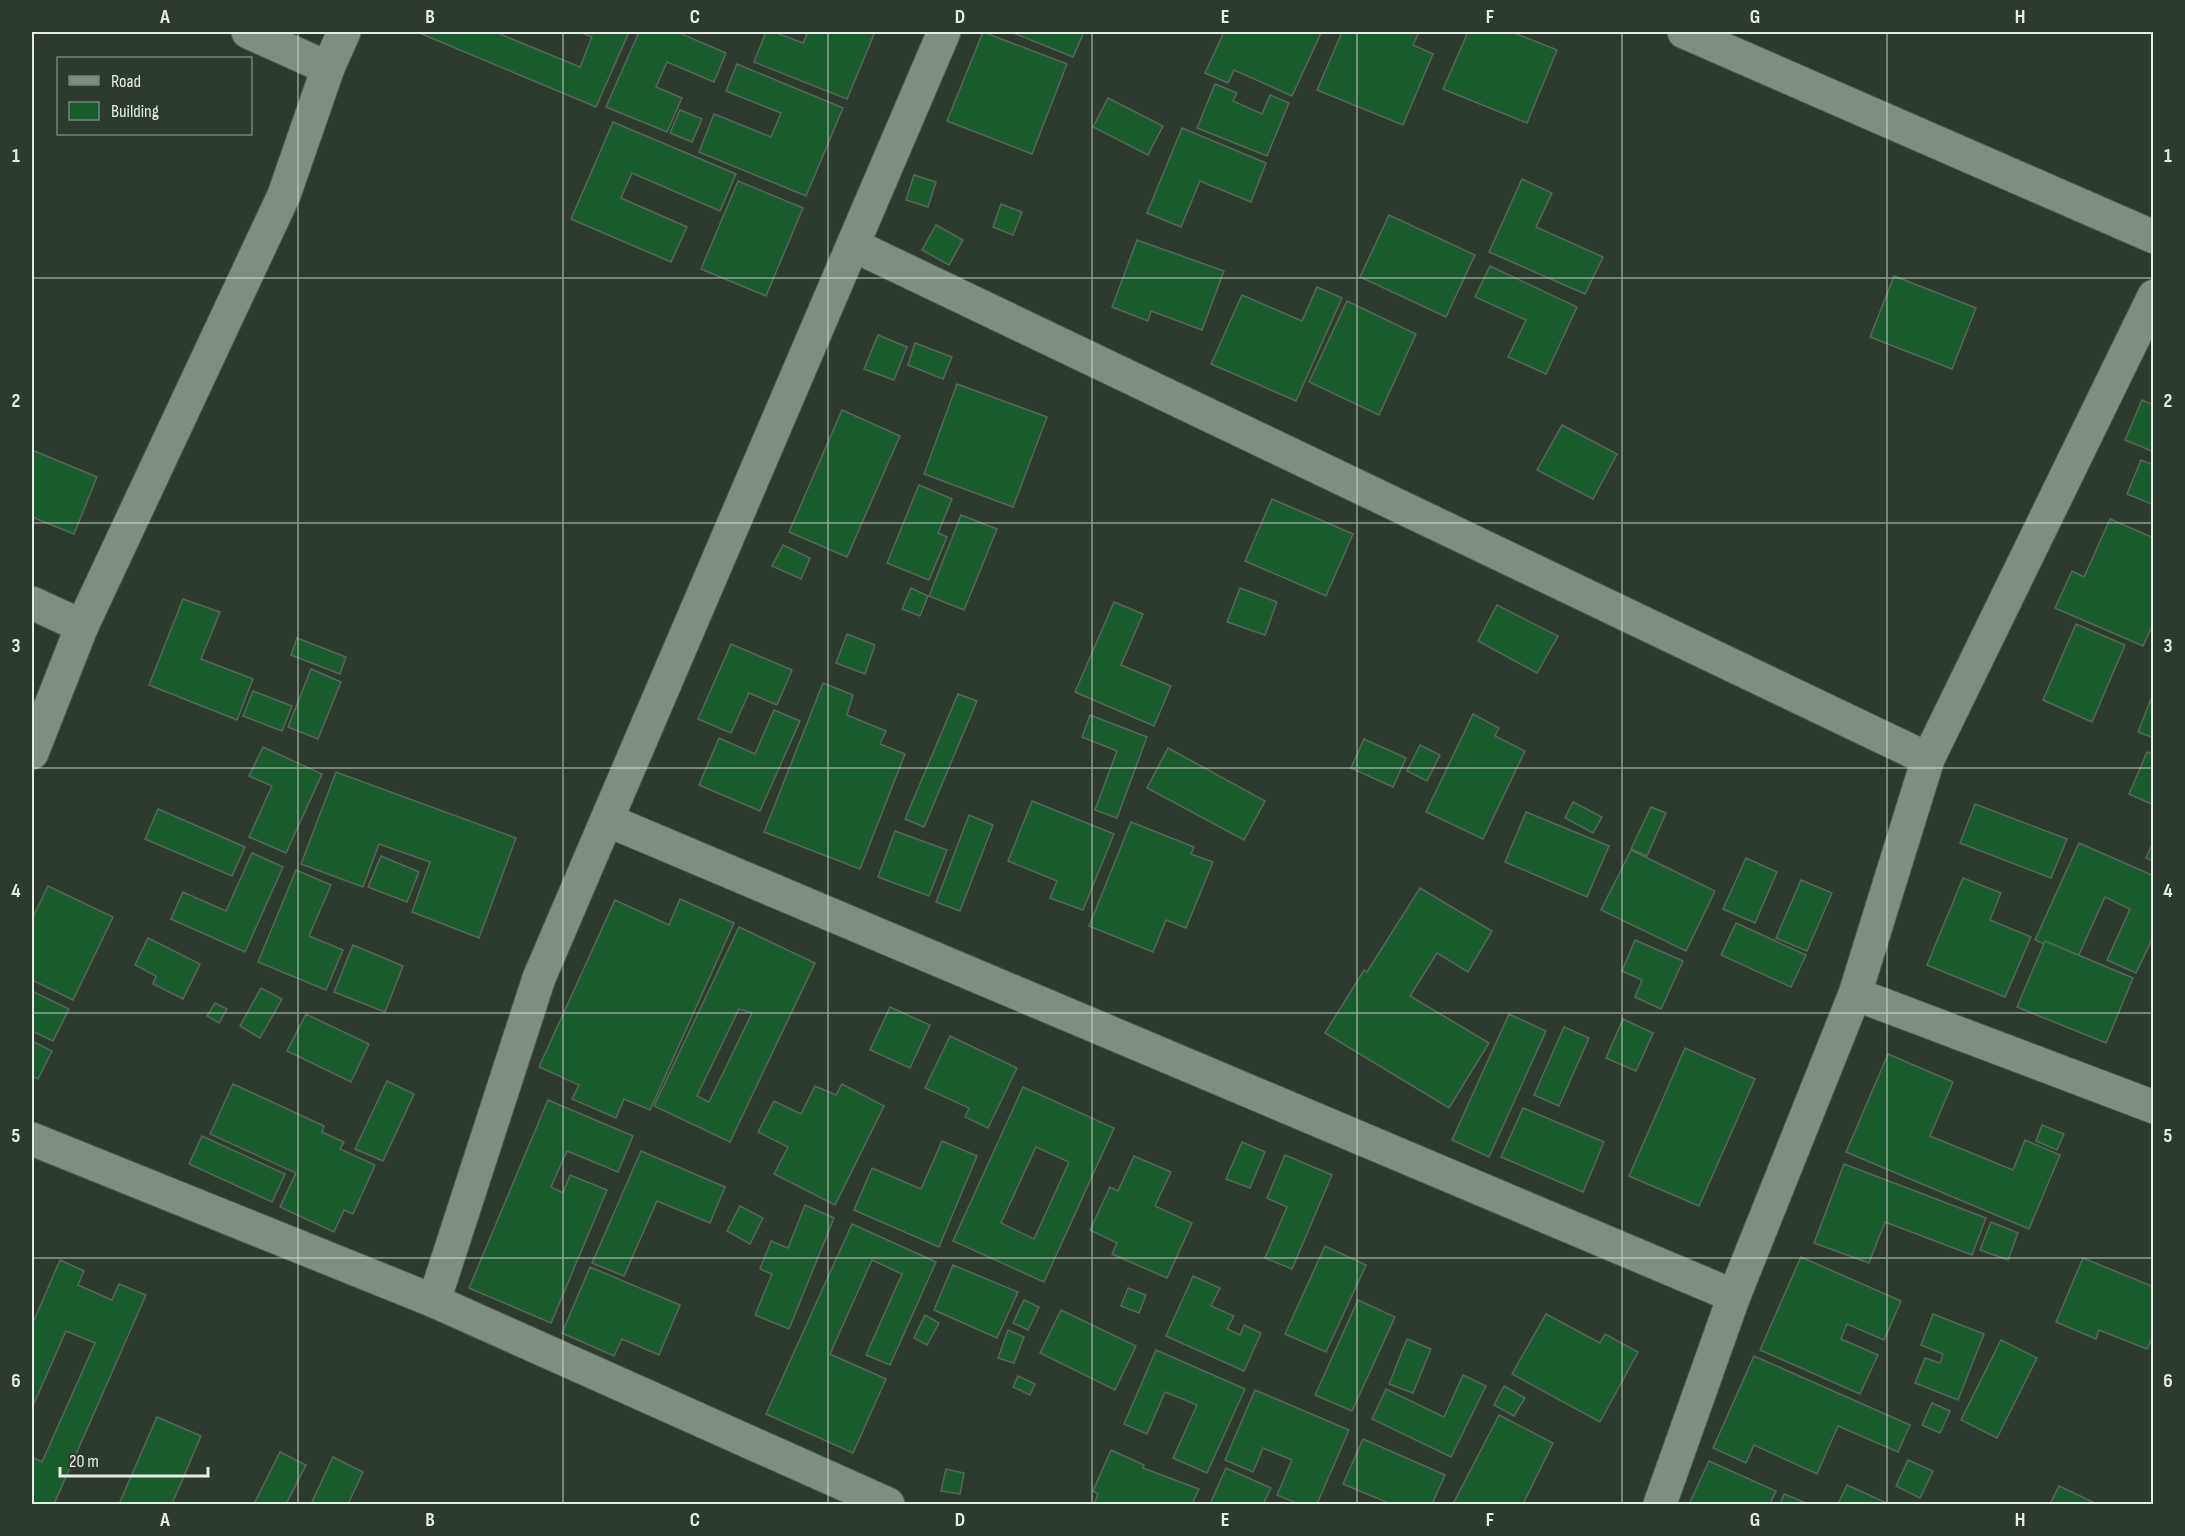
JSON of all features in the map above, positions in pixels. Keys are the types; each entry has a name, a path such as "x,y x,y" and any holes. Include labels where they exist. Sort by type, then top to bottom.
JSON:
{"street":[{"path":"248,32 328,68"},
{"path":"32,753 82,626 284,195 328,68 344,32"},
{"path":"434,1301 539,978 944,32"},
{"path":"1684,32 2154,237"},
{"path":"852,245 1928,759"},
{"path":"1660,1504 1734,1296 1855,994 1928,759 2154,296"},
{"path":"32,603 82,626"},
{"path":"607,820 1734,1296"},
{"path":"1855,994 2154,1107"},
{"path":"32,1139 434,1301 888,1504"}],"building":[{"path":"417,32 495,32 580,67 592,37 579,32 629,32 596,107"},
{"path":"639,32 677,32 726,53 714,82 667,62 656,87 682,98 667,132 606,107"},
{"path":"766,32 774,32 803,43 808,32 875,32 847,99 754,62"},
{"path":"983,32 1067,64 1032,154 947,121"},
{"path":"1011,32 1084,32 1073,57"},
{"path":"1224,32 1321,33 1292,96 1234,70 1228,83 1205,73"},
{"path":"1342,32 1419,32 1413,45 1433,54 1403,125 1317,90"},
{"path":"1468,32 1512,32 1557,50 1527,123 1443,89"},
{"path":"737,64 843,108 806,196 699,152 714,114 771,137 781,113 726,91"},
{"path":"1215,84 1237,93 1233,101 1262,114 1270,95 1289,103 1267,156 1197,128"},
{"path":"1108,98 1163,126 1148,155 1093,127"},
{"path":"680,110 702,119 692,142 670,133"},
{"path":"613,122 736,174 720,211 632,173 621,198 687,227 671,262 571,219"},
{"path":"1182,128 1266,163 1251,202 1200,181 1181,227 1147,213"},
{"path":"914,175 936,182 928,207 906,200"},
{"path":"1522,179 1552,193 1536,227 1603,257 1585,294 1489,252"},
{"path":"738,181 803,208 766,296 701,269"},
{"path":"1001,204 1022,212 1013,235 993,227"},
{"path":"1389,215 1475,255 1446,317 1360,277"},
{"path":"936,225 963,240 949,265 922,250"},
{"path":"1137,240 1224,271 1202,330 1151,311 1148,321 1112,307"},
{"path":"1490,266 1577,307 1546,374 1508,357 1526,320 1475,297"},
{"path":"1894,276 1976,308 1952,369 1870,337"},
{"path":"1317,287 1342,298 1296,401 1211,364 1242,295 1302,321"},
{"path":"1347,301 1416,334 1379,415 1309,382"},
{"path":"878,335 907,347 894,380 864,369"},
{"path":"915,343 952,357 943,379 908,365"},
{"path":"957,384 1047,417 1013,507 924,474"},
{"path":"2142,400 2154,405 2154,452 2125,440"},
{"path":"842,410 900,436 847,557 789,532"},
{"path":"1562,425 1617,454 1593,499 1537,470"},
{"path":"32,450 97,477 74,534 32,517"},
{"path":"2141,460 2154,465 2154,505 2127,494"},
{"path":"919,485 952,499 938,533 947,537 929,580 887,563"},
{"path":"1272,499 1353,534 1326,596 1245,561"},
{"path":"961,515 997,529 964,610 929,596"},
{"path":"2110,519 2154,538 2154,622 2143,646 2055,608 2072,571 2084,577"},
{"path":"783,545 810,558 801,579 772,566"},
{"path":"911,588 928,596 920,616 902,609"},
{"path":"1240,588 1277,602 1265,635 1227,622"},
{"path":"183,599 220,612 201,659 253,679 237,720 149,685"},
{"path":"1114,602 1143,614 1121,665 1171,686 1154,726 1075,692"},
{"path":"1497,605 1558,636 1537,673 1478,641"},
{"path":"2076,624 2125,645 2092,722 2043,700"},
{"path":"847,634 875,645 865,674 836,663"},
{"path":"297,638 346,657 340,674 291,655"},
{"path":"731,644 792,670 777,705 749,693 731,733 698,719"},
{"path":"311,669 341,682 318,739 288,727"},
{"path":"823,683 853,695 847,715 886,731 880,744 905,754 860,869 764,832"},
{"path":"253,691 292,706 282,731 243,716"},
{"path":"958,694 977,701 924,827 905,819"},
{"path":"2151,699 2154,700 2154,738 2138,732"},
{"path":"774,710 800,721 760,811 699,785 719,738 755,754"},
{"path":"1473,714 1499,728 1495,736 1525,751 1483,839 1426,812"},
{"path":"1090,715 1147,737 1117,818 1095,810 1117,751 1082,737"},
{"path":"1364,739 1406,758 1393,787 1351,768"},
{"path":"1420,745 1440,755 1427,781 1407,771"},
{"path":"263,747 322,774 286,853 249,837 272,786 249,776"},
{"path":"1168,748 1265,801 1244,840 1147,788"},
{"path":"2147,752 2154,755 2154,805 2129,794"},
{"path":"336,772 516,838 479,938 412,912 430,862 379,844 363,887 301,864"},
{"path":"1032,801 1114,834 1083,910 1050,898 1057,881 1008,861"},
{"path":"1573,802 1602,817 1593,833 1565,818"},
{"path":"1975,804 2067,839 2051,878 1960,843"},
{"path":"1651,807 1666,813 1647,856 1631,849"},
{"path":"158,809 245,847 232,876 145,839"},
{"path":"1526,812 1609,846 1587,897 1505,862"},
{"path":"969,815 993,825 960,911 936,902"},
{"path":"1131,822 1194,847 1191,854 1213,862 1186,928 1166,920 1153,952 1089,926"},
{"path":"895,831 947,850 929,896 878,877"},
{"path":"2154,840 2154,862 2146,858"},
{"path":"2079,843 2154,876 2154,935 2136,973 2107,960 2130,909 2105,897 2077,959 2035,940"},
{"path":"1631,850 1715,891 1686,951 1601,910"},
{"path":"252,853 283,867 245,952 171,919 183,892 226,911"},
{"path":"381,856 419,872 407,902 368,887"},
{"path":"1746,858 1777,872 1755,923 1723,909"},
{"path":"296,870 331,885 309,936 343,950 326,990 258,962"},
{"path":"1963,878 2001,893 1990,920 2031,937 2005,997 1927,965"},
{"path":"1801,880 1832,893 1807,951 1776,938"},
{"path":"48,886 113,917 73,1000 32,980 32,919"},
{"path":"1420,888 1492,931 1468,972 1437,953 1410,996 1489,1043 1449,1108 1325,1033 1364,970 1367,972"},
{"path":"680,899 734,923 650,1110 624,1099 616,1118 572,1099 579,1085 539,1067 615,900 669,925"},
{"path":"1736,923 1806,955 1791,987 1721,955"},
{"path":"739,927 815,963 730,1142 654,1106","holes":["739,1009 752,1013 709,1102 697,1096"]},
{"path":"148,938 200,964 183,999 153,984 156,976 135,965"},
{"path":"1635,940 1683,961 1661,1009 1635,997 1642,980 1622,971"},
{"path":"2045,941 2133,978 2106,1043 2017,1007"},
{"path":"353,945 403,966 385,1012 334,992"},
{"path":"261,988 282,999 260,1038 240,1026"},
{"path":"32,991 69,1009 53,1041 32,1031"},
{"path":"215,1003 227,1009 219,1023 207,1016"},
{"path":"890,1007 930,1025 910,1068 870,1050"},
{"path":"306,1014 369,1044 351,1082 287,1051"},
{"path":"1509,1014 1546,1031 1489,1157 1452,1140"},
{"path":"1623,1019 1653,1033 1636,1071 1606,1058"},
{"path":"1564,1027 1589,1038 1559,1106 1534,1095"},
{"path":"950,1036 1017,1068 988,1128 965,1117 969,1108 925,1088"},
{"path":"32,1041 52,1051 38,1079 32,1076"},
{"path":"1685,1048 1755,1079 1699,1206 1629,1176"},
{"path":"1888,1054 1953,1082 1930,1136 2013,1170 2025,1140 2060,1155 2029,1229 1846,1152"},
{"path":"387,1081 414,1094 383,1161 355,1149"},
{"path":"233,1084 324,1126 322,1132 344,1142 340,1149 375,1165 353,1214 344,1210 334,1232 280,1207 296,1173 210,1134"},
{"path":"842,1084 884,1106 835,1205 774,1174 788,1147 758,1132 774,1101 801,1114 815,1086 836,1095"},
{"path":"1023,1087 1114,1128 1044,1282 953,1241","holes":["1036,1147 1069,1162 1034,1239 1001,1223"]},
{"path":"548,1100 633,1136 618,1172 567,1151 551,1187 563,1193 570,1175 607,1190 551,1323 469,1288"},
{"path":"1523,1108 1604,1142 1583,1192 1501,1157"},
{"path":"2042,1125 2064,1134 2057,1150 2036,1141"},
{"path":"202,1136 285,1174 272,1202 189,1164"},
{"path":"942,1141 977,1156 939,1247 854,1210 872,1168 921,1189"},
{"path":"1242,1142 1265,1152 1250,1188 1226,1179"},
{"path":"641,1151 725,1187 710,1223 657,1201 624,1276 592,1263"},
{"path":"1285,1155 1332,1175 1292,1269 1265,1258 1287,1207 1267,1198"},
{"path":"1134,1156 1171,1172 1155,1206 1192,1223 1167,1278 1112,1254 1117,1243 1090,1230 1110,1187 1118,1191"},
{"path":"1844,1164 1986,1218 1972,1255 1885,1222 1869,1263 1814,1243"},
{"path":"805,1205 834,1218 789,1329 755,1315 772,1274 760,1269 771,1241 788,1248"},
{"path":"740,1206 763,1218 750,1244 727,1231"},
{"path":"1991,1222 2018,1233 2008,1260 1980,1250"},
{"path":"852,1224 936,1262 890,1365 866,1355 902,1274 872,1260 830,1354 886,1379 853,1453 766,1414"},
{"path":"1325,1246 1366,1265 1326,1352 1285,1334"},
{"path":"1801,1257 1901,1301 1884,1340 1847,1324 1841,1339 1878,1355 1860,1394 1760,1350"},
{"path":"2083,1258 2154,1287 2154,1334 2147,1349 2099,1330 2096,1339 2056,1322"},
{"path":"60,1260 84,1271 78,1285 112,1300 119,1284 146,1295 54,1504 32,1504 32,1457 42,1462 95,1343 66,1331 32,1408 32,1325"},
{"path":"953,1265 1018,1292 997,1338 934,1310"},
{"path":"590,1267 680,1305 659,1355 622,1339 614,1356 562,1333"},
{"path":"1193,1276 1220,1288 1211,1306 1234,1316 1227,1329 1240,1335 1244,1325 1261,1333 1244,1371 1166,1336"},
{"path":"1128,1288 1146,1295 1139,1313 1121,1306"},
{"path":"1024,1300 1039,1307 1028,1330 1013,1323"},
{"path":"1358,1300 1395,1317 1352,1411 1315,1395"},
{"path":"1061,1310 1136,1346 1115,1390 1040,1353"},
{"path":"1546,1314 1600,1343 1605,1334 1638,1352 1600,1422 1512,1374"},
{"path":"1933,1314 1984,1334 1958,1400 1915,1383 1925,1358 1940,1363 1943,1354 1921,1345"},
{"path":"925,1315 939,1323 927,1345 914,1338"},
{"path":"1008,1330 1024,1337 1014,1363 998,1358"},
{"path":"1407,1339 1431,1349 1413,1393 1389,1384"},
{"path":"2001,1340 2037,1358 1997,1438 1961,1420"},
{"path":"1156,1350 1245,1389 1207,1473 1173,1458 1197,1405 1165,1392 1147,1434 1124,1424"},
{"path":"1754,1356 1910,1425 1898,1452 1838,1426 1817,1474 1754,1445 1746,1463 1713,1448"},
{"path":"1463,1375 1486,1386 1451,1457 1372,1419 1386,1389 1444,1417"},
{"path":"1018,1376 1035,1384 1030,1395 1013,1387"},
{"path":"1504,1386 1525,1398 1514,1416 1494,1405"},
{"path":"1255,1390 1349,1430 1317,1504 1299,1504 1277,1495 1292,1460 1263,1448 1253,1472 1225,1460"},
{"path":"1932,1403 1950,1411 1940,1433 1922,1425"},
{"path":"1499,1415 1553,1443 1523,1504 1453,1504"},
{"path":"157,1417 201,1436 172,1504 119,1504"},
{"path":"1363,1439 1445,1475 1432,1504 1391,1504 1343,1484"},
{"path":"1111,1450 1144,1465 1143,1468 1199,1489 1192,1504 1094,1504 1098,1494 1093,1491"},
{"path":"280,1452 306,1465 286,1504 254,1504"},
{"path":"333,1457 363,1472 348,1504 311,1504"},
{"path":"1908,1460 1933,1471 1920,1498 1896,1486"},
{"path":"1709,1461 1776,1491 1770,1504 1689,1504"},
{"path":"1226,1468 1271,1488 1263,1504 1210,1504"},
{"path":"946,1469 964,1473 960,1494 941,1491"},
{"path":"1847,1485 1889,1504 1838,1504"},
{"path":"2059,1486 2097,1504 2050,1504"},
{"path":"1784,1494 1809,1504 1780,1504"}]}
